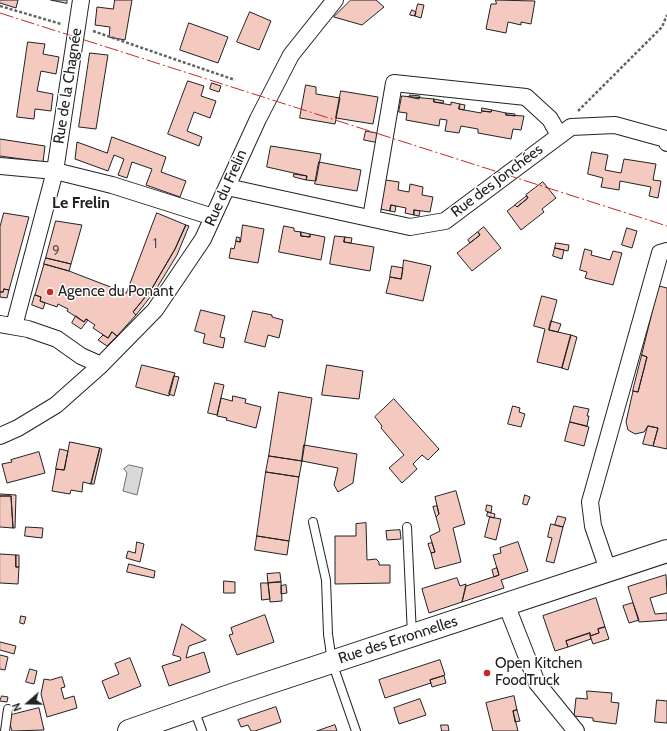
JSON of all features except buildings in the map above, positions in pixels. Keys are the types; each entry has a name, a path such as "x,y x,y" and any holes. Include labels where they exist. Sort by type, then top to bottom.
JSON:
{"street":[{"name":"Rue de la Chagnée","path":"7,325 55,171 81,0"},
{"name":"Rue du Frelin","path":"0,436 18,428 56,405 101,365 155,310 203,239 258,119 291,55 335,0"},
{"path":"371,218 394,83 526,97 565,131 615,125 666,139 667,143"},
{"name":"Rue des Jonchées","path":"226,187 410,227 445,221 565,131"},
{"path":"0,166 55,171 112,185 214,217"},
{"path":"608,570 593,526 590,502 660,253 667,251"},
{"path":"7,325 28,329 57,339 81,356 101,365"},
{"name":"Rue des Erronnelles","path":"129,731 412,635 667,551"},
{"path":"506,604 537,683 576,731"}],"lane":[{"path":"313,522 326,580 328,634 332,662 356,731"},
{"path":"407,527 412,635"},
{"path":"194,708 202,731"},
{"path":"5,731 8,709"}],"path":[{"path":"0,6 77,27 235,80"},
{"path":"565,131 580,108 662,27 667,15"}],"shaded area":[{"path":"129,465 143,468 137,495 123,491 127,473 124,469"}],"power":[{"path":"0,13 667,226"}],"place":[{"name":"Agence du Ponant","path":"50,292"},
{"name":"Open Kitchen FoodTruck","path":"487,673"}],"district":[{"name":"Le Frelin","path":"81,203"}]}
